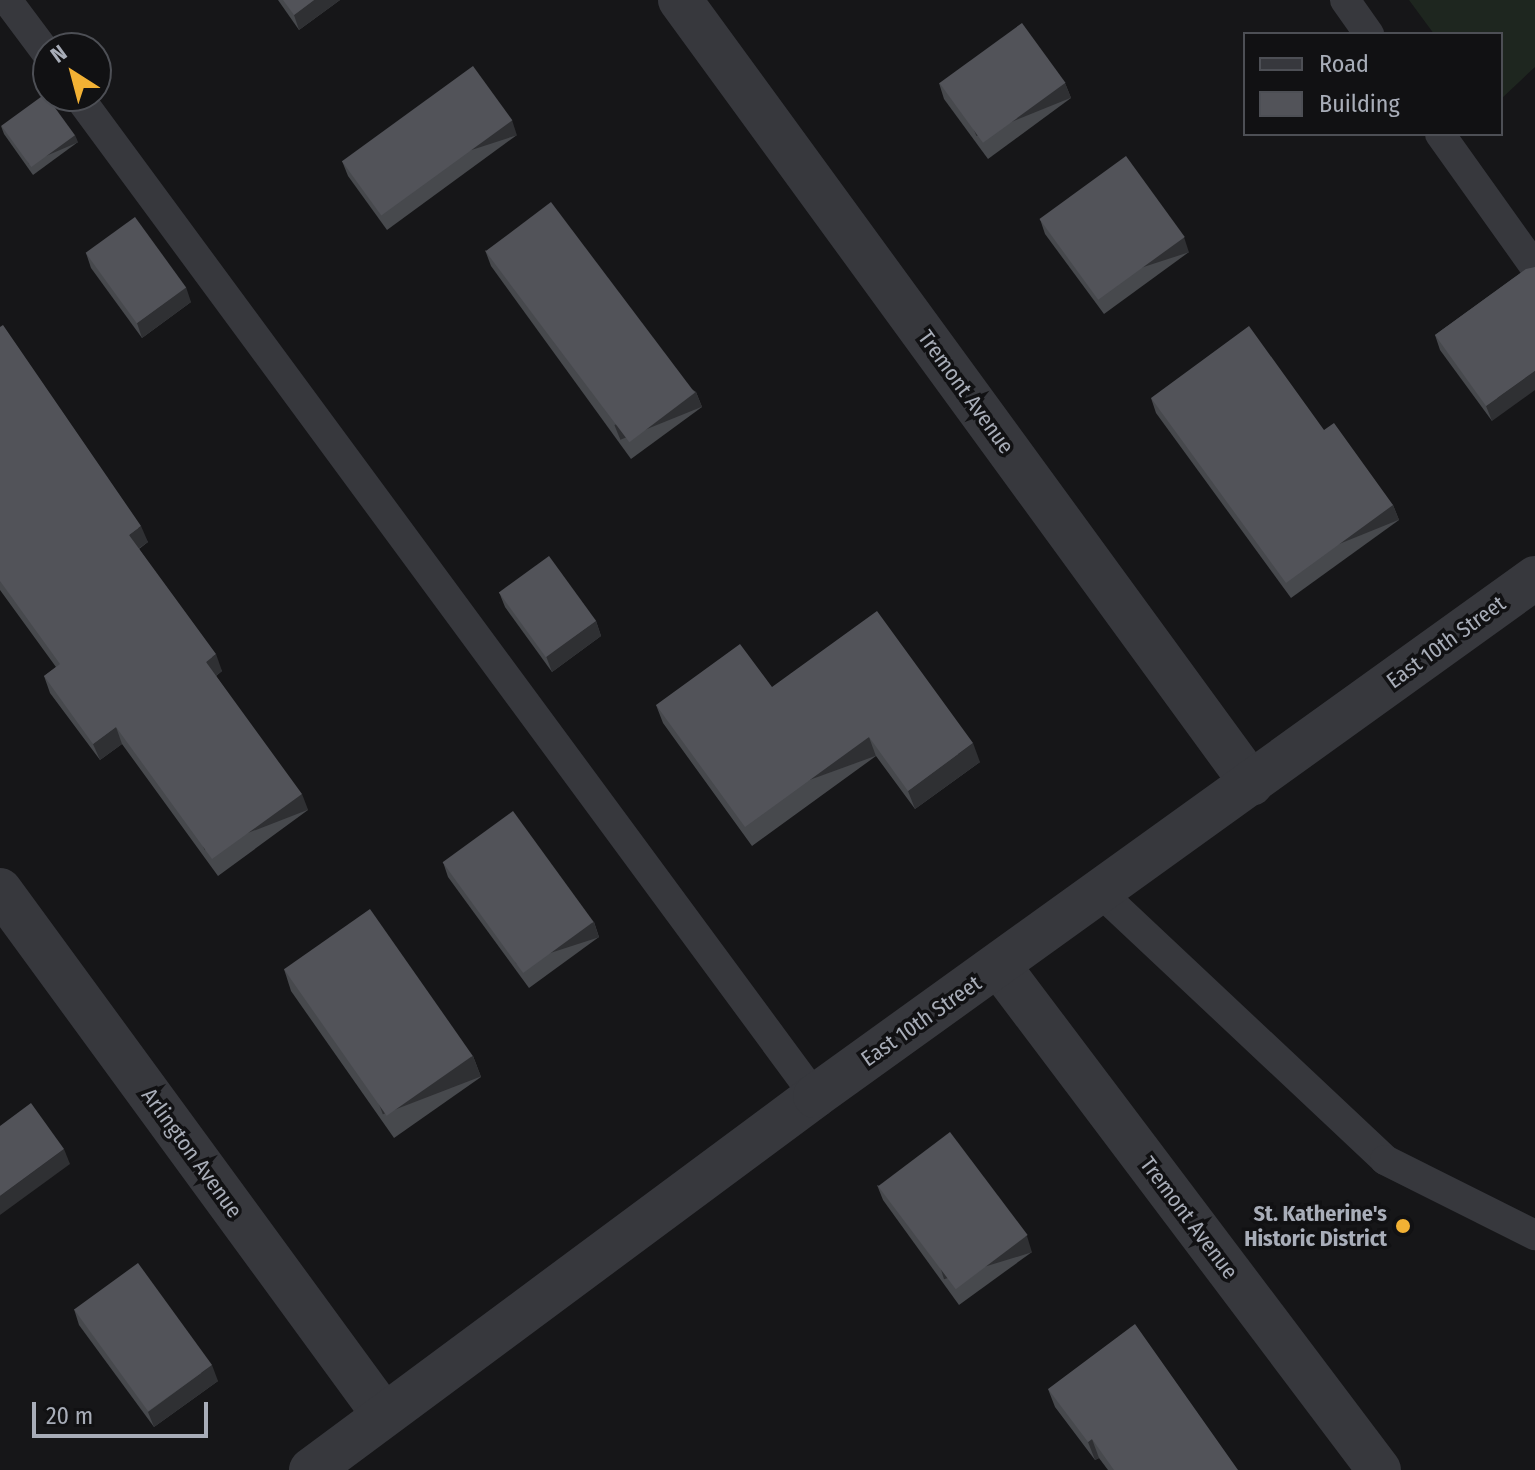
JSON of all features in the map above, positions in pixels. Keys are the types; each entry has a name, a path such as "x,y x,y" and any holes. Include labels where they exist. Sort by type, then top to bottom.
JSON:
{"street":[{"name":"Tremont Avenue","path":"680,0 1252,784"},
{"name":"East 10th Street","path":"311,1470 815,1096 1535,578"},
{"name":"Arlington Avenue","path":"0,890 384,1415"},
{"name":"Tremont Avenue","path":"999,966 1379,1470"}],"lane":[{"path":"7,0 32,34"},
{"path":"1345,0 1368,32"},
{"path":"90,112 815,1096"},
{"path":"1441,136 1535,267"},
{"path":"1101,893 1385,1160 1535,1235"}],"shaded area":[{"path":"1409,0 1535,0 1535,67 1503,97 1503,32 1433,32"}],"building":[{"path":"283,0 314,0 294,15"},
{"path":"1022,23 1065,83 983,143 939,83"},
{"path":"473,66 512,120 381,215 342,161"},
{"path":"32,103 32,112 58,112 75,135 31,167 1,126"},
{"path":"1126,156 1185,237 1098,300 1039,219"},
{"path":"551,202 695,393 629,442 486,251"},
{"path":"135,217 186,287 137,323 86,253"},
{"path":"1535,267 1535,371 1486,406 1435,335 1526,269"},
{"path":"3,325 141,526 129,535 216,654 206,662 302,794 212,859 116,727 93,744 44,676 60,664 0,581 0,327"},
{"path":"1249,326 1324,430 1334,423 1393,505 1286,583 1151,398"},
{"path":"549,556 596,621 546,657 499,592"},
{"path":"877,611 973,743 908,791 869,737 745,827 656,705 740,644 772,687"},
{"path":"513,811 594,922 523,973 443,862"},
{"path":"370,909 473,1056 387,1116 284,969"},
{"path":"31,1103 64,1149 0,1196 0,1126"},
{"path":"950,1132 1028,1235 956,1289 878,1186"},
{"path":"138,1263 212,1365 148,1411 74,1309"},
{"path":"1135,1324 1238,1470 1114,1470 1092,1439 1088,1442 1048,1389"}],"place":[{"name":"St. Katherine's Historic District","path":"1403,1226"}]}
